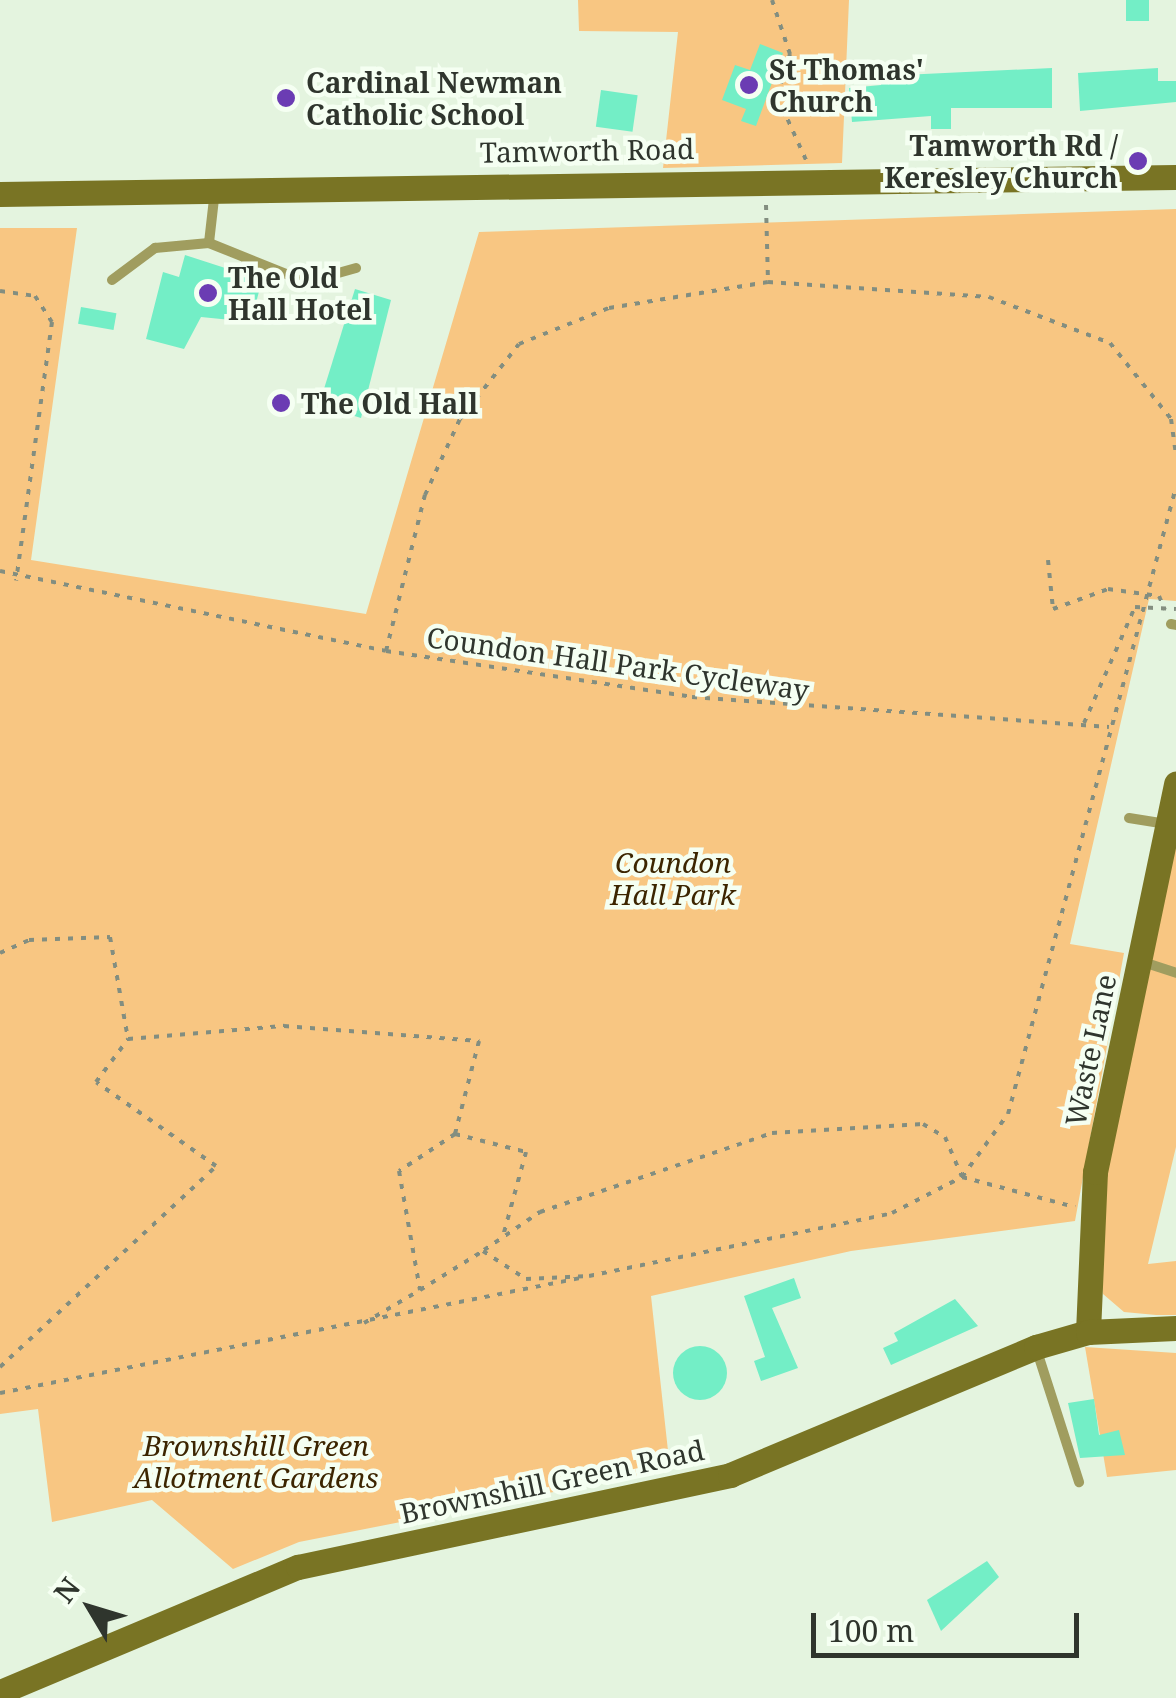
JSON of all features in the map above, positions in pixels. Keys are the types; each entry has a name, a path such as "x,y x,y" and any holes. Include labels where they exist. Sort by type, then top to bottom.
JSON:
{"street":[{"name":"Tamworth Road","path":"0,194 764,176 1176,177"},
{"name":"Waste Lane","path":"1088,1332 1090,1210 1176,783"},
{"name":"Brownshill Green Road","path":"0,1692 298,1567 730,1474 1036,1346 1088,1332 1176,1328"}],"lane":[{"path":"209,243 215,189"},
{"path":"112,280 155,248 209,243 306,282 356,268"},
{"path":"1129,818 1167,824"},
{"path":"1139,960 1176,973"},
{"path":"1036,1346 1080,1482"}],"path":[{"path":"772,0 790,54 777,96 809,160 794,160"},
{"path":"764,176 768,282"},
{"path":"386,651 425,495 460,419 519,344 609,308 768,282 989,297 1110,342 1171,419 1176,454"},
{"path":"0,291 35,296 52,322 16,581"},
{"path":"0,1393 360,1326 892,1213 962,1177 1008,1114 1026,1060 1142,596 1169,537 1176,488"},
{"path":"1048,560 1053,609 1108,590 1159,596 1164,608"},
{"name":"Coundon Hall Park Cycleway","path":"0,571 16,581 386,651 798,711 1109,727"},
{"path":"1139,607 1176,609"},
{"path":"1084,723 1139,607"},
{"path":"0,953 29,940 110,937 128,1040 96,1082 216,1166 0,1367"},
{"path":"128,1040 284,1026 479,1041 455,1134 399,1170 420,1290"},
{"path":"360,1326 540,1212 772,1133 922,1124 945,1136 962,1177"},
{"path":"455,1134 526,1152 502,1238"},
{"path":"962,1177 1090,1210"},
{"path":"483,1250 526,1279 589,1276"}],"green space":[{"path":"578,0 849,0 842,163 663,168 678,32 579,31"},
{"name":"Coundon Hall Park","path":"1176,209 1176,601 1149,599 1070,944 1124,953 1075,1221 851,1251 651,1296 670,1469 299,1542 233,1569 152,1500 52,1522 38,1409 0,1414 0,228 77,228 31,560 366,614 479,232"},
{"path":"1176,844 1176,1147 1148,1264 1176,1261 1176,1315 1156,1315 1124,1312 1103,1294 1096,1221"},
{"path":"1085,1347 1176,1353 1176,1470 1107,1477"}],"building":[{"path":"1126,0 1149,0 1149,21 1126,21"},
{"name":"St Thomas' Church","path":"760,44 783,53 756,126 741,121 746,109 722,100 735,65 750,70"},
{"path":"1052,68 1052,108 951,108 951,129 931,129 931,116 852,122 849,88 881,85 882,76"},
{"path":"1158,68 1158,81 1176,81 1176,102 1080,111 1078,73"},
{"path":"601,90 638,95 632,132 596,127"},
{"name":"The Old Hall Hotel","path":"185,255 262,280 251,322 201,317 184,349 146,339 163,272 179,277"},
{"path":"355,289 391,300 361,418 319,405"},
{"path":"81,307 116,313 114,330 78,324"},
{"path":"794,1278 801,1298 772,1308 798,1368 761,1381 754,1361 765,1357 744,1296"},
{"path":"955,1299 978,1326 891,1365 883,1348 898,1341 894,1333"},
{"path":"700,1346 719,1354 727,1373 719,1392 700,1400 681,1392 673,1373 681,1354"},
{"path":"1094,1399 1099,1435 1119,1430 1125,1455 1080,1458 1068,1403"},
{"path":"987,1561 999,1577 941,1631 927,1600"}],"place":[{"name":"St Thomas' Church","path":"749,85"},
{"name":"Cardinal Newman Catholic School","path":"286,98"},
{"name":"Tamworth Rd / Keresley Church","path":"1138,161"},
{"name":"The Old Hall Hotel","path":"208,293"},
{"name":"The Old Hall","path":"281,403"}],"park label":[{"name":"Brownshill Green Allotment Gardens","path":"256,1461"}]}
